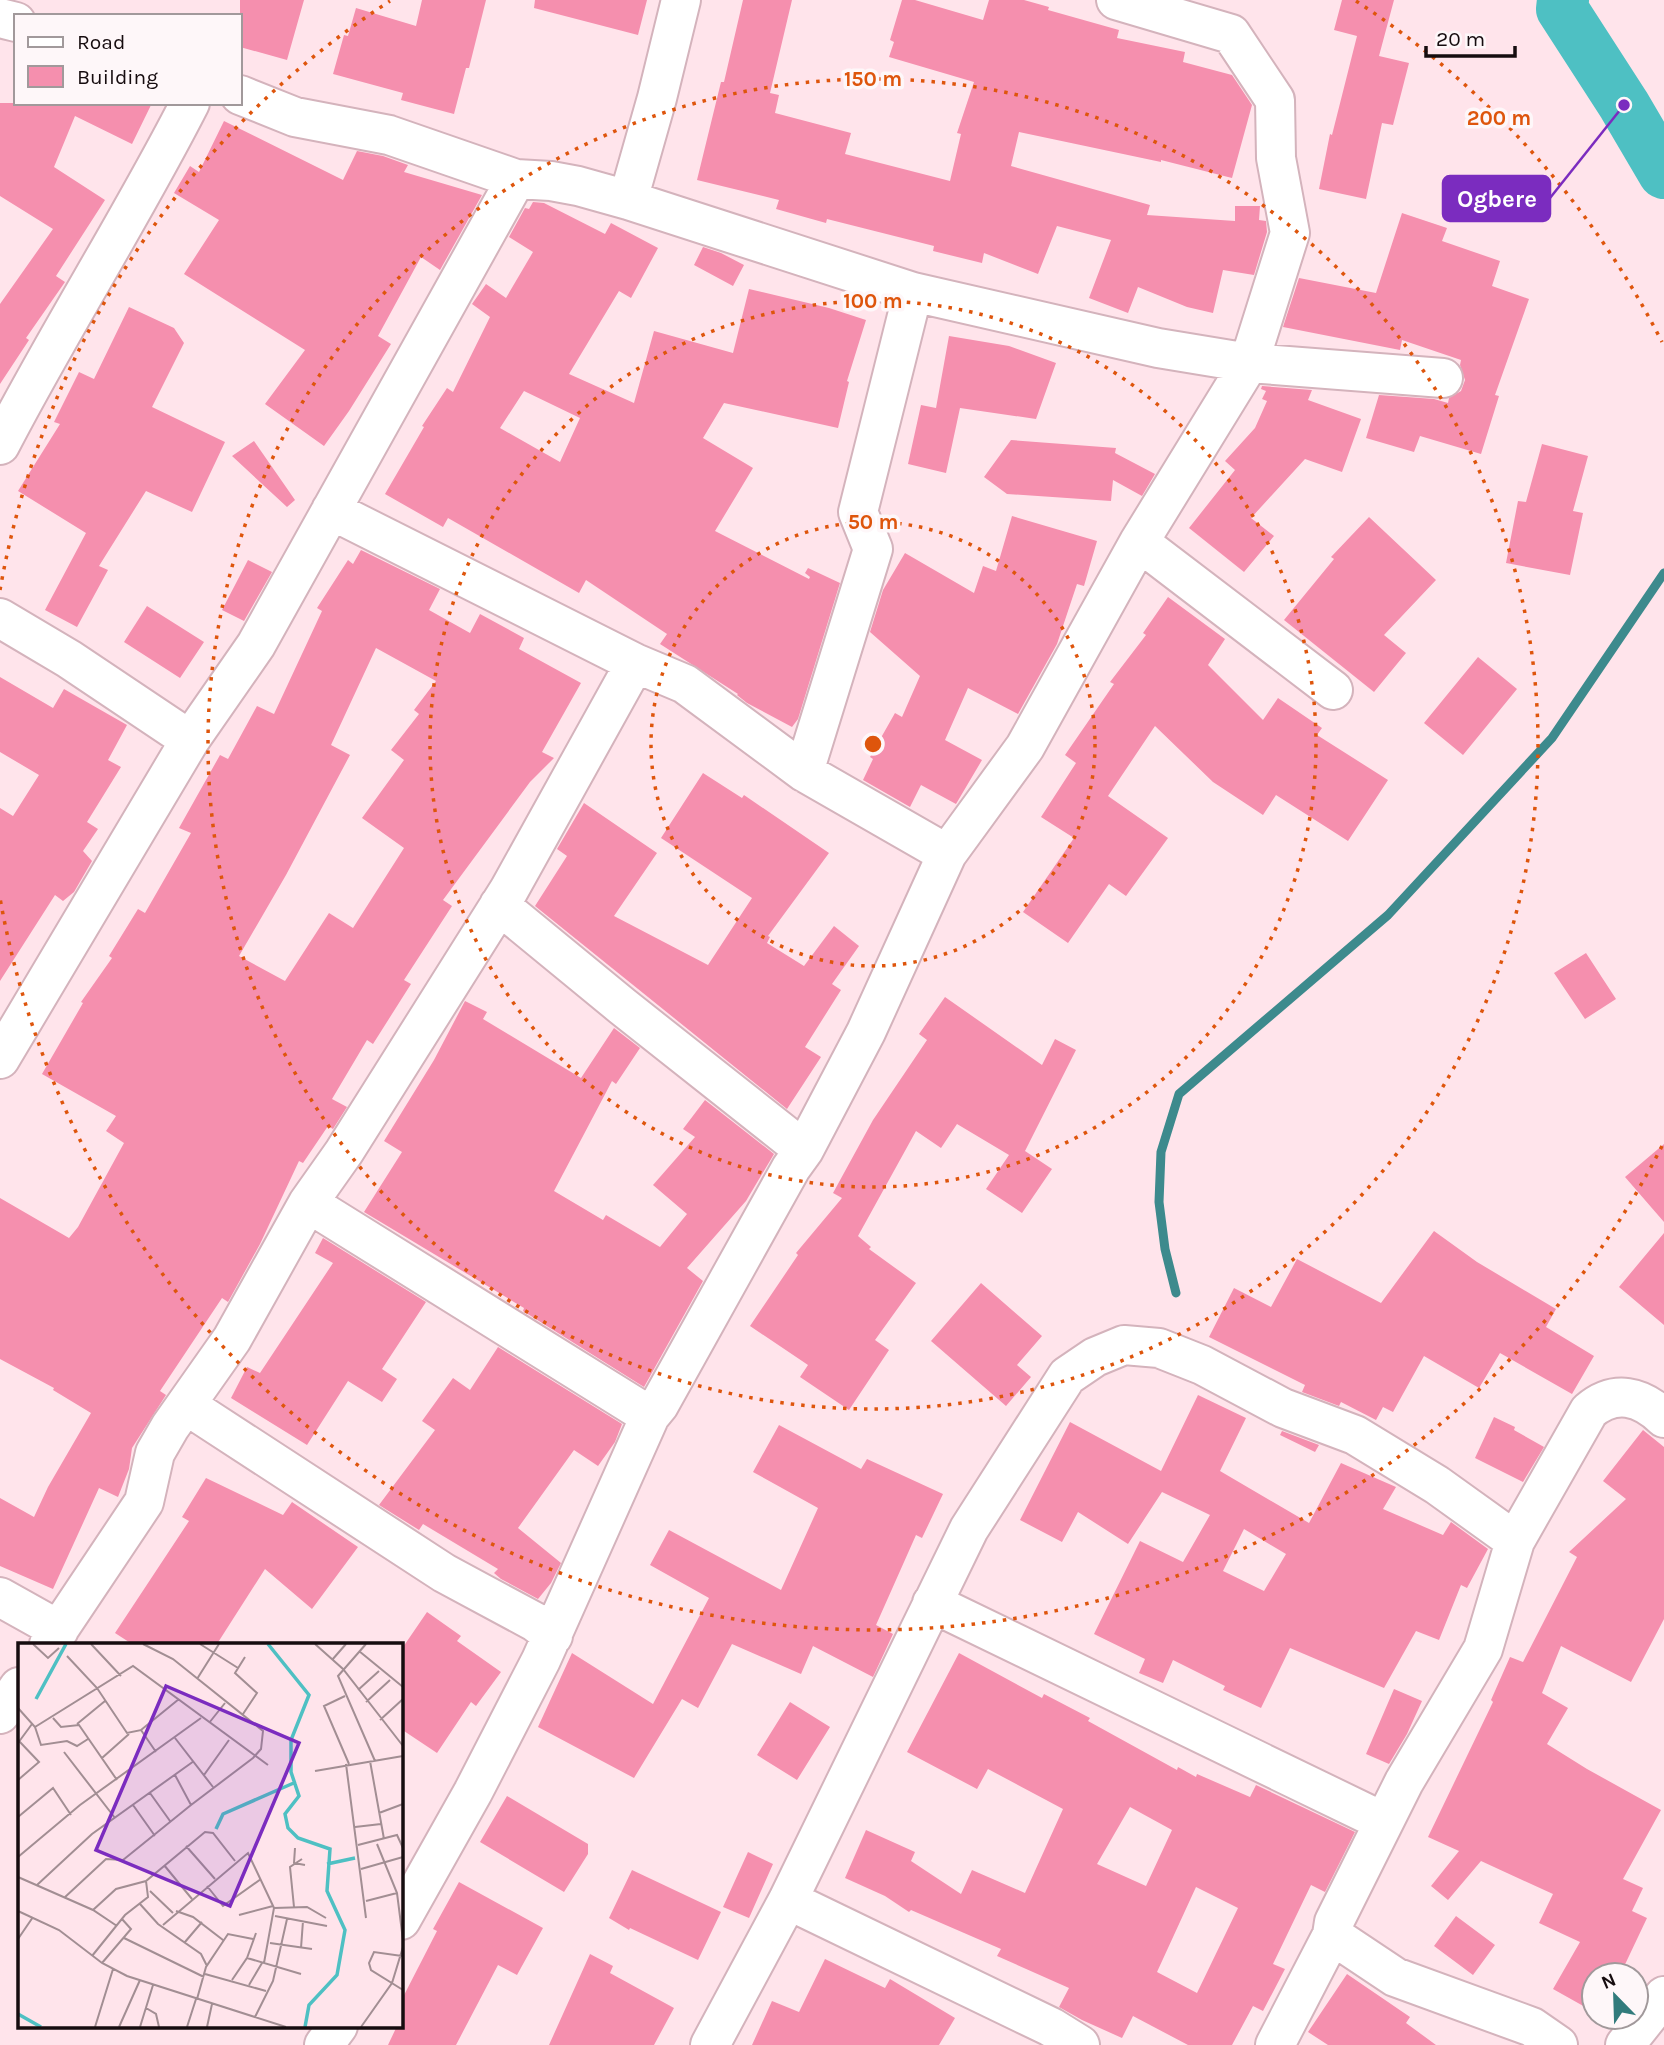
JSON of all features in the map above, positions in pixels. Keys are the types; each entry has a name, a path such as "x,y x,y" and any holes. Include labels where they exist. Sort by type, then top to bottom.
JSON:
{"street":[{"path":"628,200 681,0"},
{"path":"402,1918 472,1793 553,1636 650,1416 659,1405 791,1168 804,1150 866,1032 947,854 1025,747 1139,542 1249,363 1290,233 1276,158 1275,100 1231,34 1116,0"},
{"path":"242,96 295,117 389,135 516,179 551,181 628,200 913,292 1158,348 1249,363 1443,378"},
{"path":"0,445 41,366 163,156 189,105"},
{"path":"0,1059 190,740 256,645 516,179"},
{"path":"804,772 873,549 858,512 913,292"},
{"path":"331,510 635,663 685,684 804,772 947,854"},
{"path":"1139,542 1332,690"},
{"path":"0,618 69,659 190,740"},
{"path":"0,1597 54,1637 144,1502 155,1453 232,1339 308,1203 344,1152 499,905 635,663"},
{"path":"499,905 804,1150"},
{"path":"308,1203 650,1416"},
{"path":"710,2045 788,1900 969,1529 1068,1376 1095,1357 1124,1345 1159,1348 1202,1365 1283,1408 1355,1435 1437,1485 1515,1541"},
{"path":"1275,2045 1332,1936 1334,1922 1404,1782 1483,1649 1515,1541 1589,1411 1609,1399 1639,1399 1664,1418"},
{"path":"186,1405 444,1573 535,1622 553,1636"},
{"path":"932,1603 1384,1822"},
{"path":"0,1714 18,1688"},
{"path":"788,1900 1051,2027 1080,2045"},
{"path":"1332,1936 1395,1978 1532,2027 1558,2045"},
{"path":"1625,2045 1664,1996"},
{"path":"324,2045 337,2028"}],"building":[{"path":"240,0 304,0 287,60 242,48"},
{"path":"422,0 486,0 454,114 401,100 403,93 333,74 344,35 348,36 356,8 416,26"},
{"path":"535,0 647,0 638,35 534,8"},
{"path":"743,0 792,0 770,93 779,95 775,113 851,133 845,154 950,181 961,134 957,133 974,82 889,57 894,42 890,40 902,0 915,0 983,20 989,0 1024,0 1049,7 1048,10 1119,30 1117,38 1185,52 1183,62 1232,75 1252,105 1232,178 1161,160 1019,132 1011,166 1150,205 1147,215 1235,221 1235,206 1260,206 1259,220 1266,221 1267,232 1254,275 1223,270 1213,313 1187,307 1138,287 1128,313 1089,298 1111,240 1057,226 1038,274 984,253 982,263 933,251 934,246 827,219 826,223 776,209 779,200 697,180"},
{"path":"1342,0 1394,0 1379,56 1409,63 1393,125 1382,123 1366,199 1319,189 1330,134 1332,135 1357,36 1334,30"},
{"path":"0,103 151,105 132,144 75,116 54,167 105,200 56,276 65,282 26,338 29,340 0,384 0,304 53,229 0,196"},
{"path":"224,121 343,180 357,151 408,165 404,172 482,195 440,270 421,257 378,336 391,344 324,446 265,404 305,350 184,274 219,220 174,193 190,166 199,172"},
{"path":"533,202 544,203 605,234 611,223 658,248 631,298 619,291 569,374 634,403 654,331 733,353 749,289 829,308 866,320 847,381 849,382 838,428 724,403 703,438 753,468 715,531 809,579 805,573 808,568 840,583 798,719 792,727 747,703 738,694 660,644 667,634 586,580 579,593 448,518 443,527 385,494 424,427 422,426 447,388 453,392 490,317 472,304 486,284 506,298 533,252 509,237 525,208 529,209","holes":["524,391 580,418 560,462 500,428"]},
{"path":"1402,213 1447,228 1442,241 1500,261 1492,286 1529,299 1495,395 1499,396 1481,454 1420,436 1414,452 1366,438 1379,395 1434,399 1448,403 1449,398 1461,391 1465,380 1461,360 1402,340 1400,350 1283,327 1299,278 1376,293"},
{"path":"703,247 744,265 733,286 694,265"},
{"path":"129,307 174,328 184,343 152,407 225,442 192,512 146,491 99,566 108,570 77,627 45,610 86,533 18,491 60,424 54,422 79,372 94,379"},
{"path":"949,336 1009,346 1056,363 1036,419 960,408 946,473 908,464 921,405 936,408"},
{"path":"1262,386 1312,390 1308,400 1361,419 1342,472 1305,459 1251,518 1274,536 1244,572 1189,528 1235,470 1225,461 1255,428 1267,401 1262,399 1266,391 1261,389"},
{"path":"1011,440 1116,448 1115,453 1155,474 1142,496 1113,480 1111,501 1007,494 984,477"},
{"path":"254,441 295,500 287,507 232,456"},
{"path":"1542,444 1588,456 1573,511 1583,513 1570,575 1506,563 1518,501 1526,502"},
{"path":"1012,516 1097,541 1084,586 1077,584 1057,644 1018,714 968,688 945,740 982,760 956,804 921,785 910,807 863,780 873,759 870,757 895,713 902,717 920,676 870,632 883,590 905,553 974,593 983,566 996,571"},
{"path":"1369,517 1436,580 1384,635 1406,653 1374,692 1284,620 1334,559 1331,557"},
{"path":"361,550 440,589 429,610 470,633 480,614 524,638 519,649 581,683 542,752 554,758 530,782 443,900 452,906 404,980 411,984 373,1044 367,1040 332,1099 347,1107 333,1129 328,1126 303,1163 299,1161 260,1244 228,1302 222,1298 160,1391 166,1395 132,1448 129,1469 118,1497 99,1488 53,1589 0,1566 0,1498 34,1517 48,1487 91,1413 53,1390 54,1388 0,1359 0,1198 69,1238 78,1227 124,1143 106,1131 116,1116 42,1074 83,1003 81,1002 112,958 109,956 138,909 145,913 191,833 179,828 220,755 228,759 257,706 274,714 322,611 317,608 348,560 353,564","holes":["376,648 436,681 414,710 419,714 391,750 404,760 362,818 404,848 353,928 329,913 285,981 239,956 350,755 331,745"]},
{"path":"248,560 272,572 244,621 222,610"},
{"path":"1168,597 1225,639 1208,665 1263,720 1278,698 1322,728 1317,735 1388,780 1348,841 1276,795 1263,815 1213,782 1155,726 1108,796 1168,838 1126,896 1109,884 1068,943 1023,912 1074,838 1041,817 1076,763 1065,755 1114,684 1110,682 1146,635 1143,633"},
{"path":"147,606 204,642 180,678 124,642"},
{"path":"1478,657 1517,689 1463,755 1424,723"},
{"path":"0,677 53,708 64,689 127,725 108,760 121,767 87,822 98,829 83,851 92,861 74,892 63,901 55,895 0,981 0,808 13,816 39,775 0,752"},
{"path":"703,773 742,798 744,795 829,853 768,936 770,937 767,943 804,966 834,926 859,946 832,984 841,990 805,1047 821,1057 787,1109 535,906 567,856 557,849 584,803 657,853 614,916 708,965 752,898 661,838"},
{"path":"1586,953 1616,999 1585,1019 1554,973"},
{"path":"945,997 1042,1065 1055,1039 1076,1050 1025,1151 1052,1169 1022,1213 986,1189 1009,1155 957,1124 941,1148 916,1131 858,1236 871,1247 869,1249 916,1283 875,1340 889,1350 849,1410 800,1377 808,1365 750,1326 798,1255 796,1253 842,1198 833,1193 873,1120 927,1040 919,1034"},
{"path":"465,1001 487,1012 483,1019 581,1078 614,1028 640,1048 616,1084 612,1081 554,1191 603,1220 606,1215 660,1247 687,1214 653,1185 695,1137 683,1129 705,1100 774,1154 746,1201 687,1268 703,1281 644,1387 523,1311 524,1308 364,1212 402,1152 384,1141 434,1060"},
{"path":"1664,1144 1664,1222 1625,1177"},
{"path":"1434,1231 1477,1262 1556,1309 1546,1327 1594,1356 1572,1394 1500,1353 1479,1388 1424,1356 1393,1412 1383,1407 1376,1420 1341,1402 1339,1406 1302,1392 1305,1385 1209,1337 1234,1288 1271,1307 1297,1259 1381,1303"},
{"path":"1664,1233 1664,1325 1619,1287"},
{"path":"323,1238 426,1302 382,1369 397,1379 382,1402 348,1381 307,1445 231,1398 247,1367 260,1373 333,1263 315,1253"},
{"path":"981,1283 1042,1336 1017,1365 1031,1377 1006,1406 931,1341"},
{"path":"498,1347 622,1424 615,1442 598,1466 574,1450 518,1528 561,1563 551,1583 538,1599 501,1579 494,1573 498,1569 423,1524 419,1530 379,1505 435,1430 422,1421 453,1378 470,1390"},
{"path":"1198,1395 1246,1418 1220,1471 1309,1523 1341,1463 1396,1487 1383,1509 1443,1535 1451,1522 1488,1549 1467,1588 1461,1585 1439,1640 1416,1631 1384,1688 1290,1648 1261,1708 1223,1690 1225,1686 1173,1660 1163,1683 1139,1673 1145,1659 1094,1634 1140,1541 1183,1562 1210,1515 1162,1492 1128,1544 1078,1512 1062,1542 1020,1520 1070,1422 1161,1471","holes":["1244,1529 1286,1554 1264,1591 1223,1571"]},
{"path":"1494,1417 1515,1427 1514,1430 1544,1447 1523,1482 1475,1458"},
{"path":"779,1425 861,1469 867,1459 943,1494 922,1538 916,1535 876,1625 893,1634 873,1677 813,1646 801,1674 732,1644 698,1708 682,1699 634,1778 538,1727 572,1653 653,1704 709,1598 650,1565 669,1530 781,1590 818,1508 753,1472"},
{"path":"1643,1430 1664,1447 1664,1619 1631,1682 1561,1646 1542,1693 1568,1708 1547,1744 1661,1810 1623,1879 1643,1888 1632,1911 1647,1918 1627,1961 1580,1961 1580,2004 1553,1989 1580,1942 1539,1923 1553,1894 1481,1861 1448,1900 1431,1886 1459,1851 1428,1837 1493,1702 1491,1700 1510,1657 1523,1662 1577,1557 1569,1552 1626,1499 1603,1481"},
{"path":"1282,1431 1319,1445 1315,1452 1280,1435"},
{"path":"206,1478 283,1515 292,1502 358,1547 312,1609 265,1569 218,1643 130,1643 115,1633 189,1521 182,1517"},
{"path":"427,1612 461,1636 457,1641 501,1672 476,1706 471,1702 437,1753 402,1730 402,1649"},
{"path":"959,1653 1042,1698 1044,1694 1090,1718 1088,1721 1177,1770 1178,1767 1196,1777 1197,1774 1250,1797 1256,1785 1355,1832 1325,1892 1311,1885 1273,1964 1285,1969 1263,2011 1253,2006 1232,2045 1188,2045 1133,2016 1122,2038 1059,2007 1069,1988 997,1956 1001,1949 911,1910 909,1912 885,1896 845,1878 866,1830 915,1852 911,1861 961,1894 972,1870 1025,1893 1063,1809 988,1769 977,1789 907,1752","holes":["1130,1807 1172,1830 1146,1886 1097,1864","1196,1887 1238,1908 1197,1993 1157,1972"]},
{"path":"1394,1689 1422,1701 1389,1764 1366,1754"},
{"path":"790,1702 830,1727 797,1780 757,1755"},
{"path":"507,1796 588,1844 588,1854 564,1892 480,1842"},
{"path":"748,1852 773,1864 749,1918 723,1907"},
{"path":"632,1870 721,1912 698,1960 630,1928 629,1930 609,1918"},
{"path":"459,1882 543,1928 517,1975 498,1965 456,2045 388,2045 396,2028 402,2028 402,1999 437,1931 433,1929"},
{"path":"1456,1916 1495,1945 1473,1975 1434,1946"},
{"path":"590,1954 613,1966 610,1973 674,2008 654,2045 549,2045"},
{"path":"825,1959 885,1988 890,1979 955,2018 939,2045 752,2045 772,2001 799,2012"},
{"path":"1347,1974 1410,2017 1406,2023 1436,2045 1328,2045 1308,2032"}],"waterway":[{"path":"1563,0 1562,9 1664,173"},
{"path":"1176,1293 1165,1249 1159,1202 1161,1152 1179,1094 1388,915 1552,738 1664,573"}],"place":[{"name":"Ogbere","path":"1624,105"}]}
